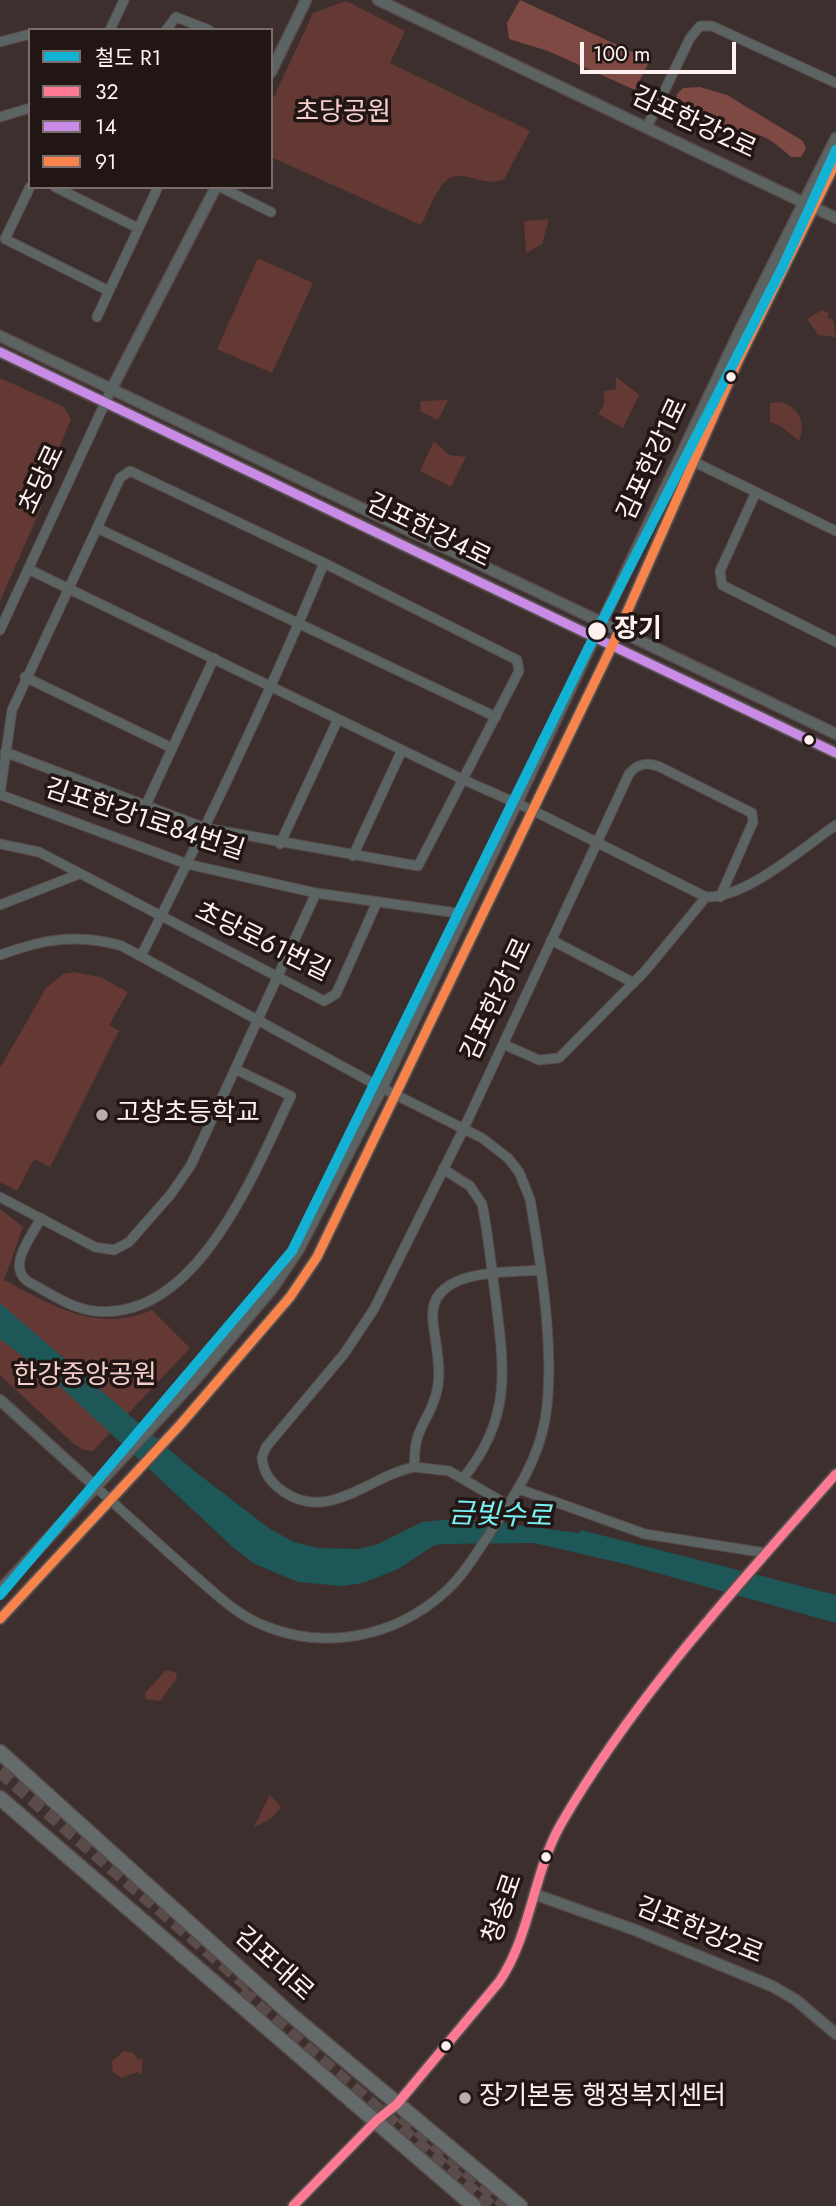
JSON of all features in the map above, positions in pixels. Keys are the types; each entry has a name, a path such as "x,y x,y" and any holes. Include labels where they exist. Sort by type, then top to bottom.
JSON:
{"main road":[{"name":"김포대로","path":"0,1752 290,2014 520,2206"},
{"name":"김포대로","path":"0,1798 474,2206"}],"street":[{"path":"111,28 124,0"},
{"path":"273,54 303,0"},
{"path":"273,68 303,0"},
{"name":"김포한강2로","path":"378,0 836,218"},
{"path":"168,28 176,17 204,28"},
{"path":"647,127 694,29 700,26 712,26 836,83"},
{"path":"0,42 28,35"},
{"path":"0,117 28,109"},
{"name":"김포한강1로","path":"0,1619 180,1425 306,1275 611,646 742,351 811,205 836,138"},
{"name":"김포한강1로","path":"0,1590 164,1414 229,1341 289,1266 382,1088 767,273 836,162"},
{"path":"29,189 2,238 110,291"},
{"path":"59,189 138,228"},
{"path":"97,317 157,189"},
{"name":"초당로","path":"0,630 127,352 209,189"},
{"name":"초당로","path":"111,390 217,189"},
{"path":"222,189 271,212"},
{"name":"김포한강4로","path":"0,336 836,734"},
{"name":"김포한강4로","path":"0,352 836,753"},
{"path":"682,456 836,531"},
{"path":"0,795 5,752 12,710 25,677 120,478 130,471 513,655 519,671 418,866 280,844 205,828 5,752"},
{"path":"756,492 720,570 722,585 836,642"},
{"path":"97,528 496,717"},
{"path":"141,956 272,687 324,563"},
{"path":"28,569 464,780 532,810 706,897 720,897 757,879 836,825"},
{"path":"145,807 214,659"},
{"path":"25,677 172,748"},
{"path":"280,844 338,719"},
{"path":"352,856 402,750"},
{"name":"김포한강1로","path":"415,1467 395,1472 346,1496 320,1503 296,1500 281,1489 269,1478 262,1457 277,1433 359,1334 464,1128 596,842 629,774 636,767 653,764 693,781 748,810 754,817 720,897"},
{"name":"김포한강1로84번길","path":"0,795 187,864 316,893 464,914"},
{"name":"초당로61번길","path":"0,844 38,852 324,1001 331,1000 336,995 377,902"},
{"path":"0,905 79,874"},
{"path":"0,1197 95,1247 122,1247 183,1180 316,893"},
{"path":"503,1044 539,1060 559,1058 634,983 706,897"},
{"path":"0,955 47,940 77,936 122,946 382,1088 497,1147 519,1172 530,1199 549,1364 548,1399 541,1440 519,1489 464,1570 447,1591 424,1609 391,1627 353,1637 311,1638 280,1631 237,1611 0,1400"},
{"path":"551,940 634,983"},
{"path":"41,1218 18,1264 21,1276 27,1281 78,1308 92,1311 136,1308 163,1294 221,1232 291,1096 235,1069"},
{"path":"443,1170 460,1178 478,1195 484,1214 503,1358 502,1399 489,1442 464,1477"},
{"path":"507,1507 464,1477 433,1467 415,1467 415,1440 433,1404 439,1383 433,1320 435,1300 445,1286 463,1279 540,1270"},
{"name":"청송로","path":"293,2206 377,2120 397,2104 505,1973 548,1852 568,1811 666,1671 836,1474"},
{"path":"519,1489 645,1534 766,1553"},
{"name":"김포한강2로","path":"534,1894 635,1930 763,1982 796,2000 836,2034"}],"green space":[{"name":"초당공원","path":"346,1 405,31 390,63 530,131 504,179 488,181 456,176 449,179 442,185 421,225 273,158 273,99 313,13"},
{"path":"549,219 542,244 526,253 524,221"},
{"path":"258,258 313,283 272,373 217,349"},
{"path":"822,310 829,313 827,317 833,320 836,337 818,335 807,319"},
{"path":"616,377 639,395 623,428 598,414 604,405 604,391 616,389"},
{"path":"0,378 64,407 71,419 48,475 41,508 0,601"},
{"path":"448,400 438,420 420,411 421,401"},
{"path":"781,402 793,408 800,417 802,428 799,441 782,427 770,422 770,403"},
{"path":"434,441 449,455 466,457 451,487 420,471"},
{"path":"74,972 100,977 128,992 109,1025 119,1031 50,1167 34,1159 17,1191 0,1182 0,1068 46,988 63,974"},
{"name":"한강중앙공원","path":"0,1209 23,1227 4,1280 57,1307 94,1318 132,1317 152,1310 190,1348 93,1451 84,1450 74,1444 0,1375"},
{"path":"166,1670 176,1673 177,1678 160,1701 146,1699 145,1693"},
{"path":"270,1795 281,1807 273,1817 253,1828"},
{"path":"124,2051 133,2053 139,2060 143,2058 141,2075 137,2072 122,2078 113,2072 112,2061"}],"shaded area":[{"path":"520,0 650,60 635,90 548,51 509,39 507,23"},
{"path":"700,87 727,95 803,141 806,149 801,157 791,157 759,135 694,118 676,104 677,94 683,88"}],"water":[{"path":"0,1303 193,1470 270,1529 294,1542 317,1548 358,1549 378,1544 422,1522 441,1520 479,1520 579,1533 581,1530 836,1595 836,1623 625,1564 534,1543 441,1544 433,1546 398,1569 363,1583 342,1586 298,1582 255,1564 234,1548 50,1377 0,1339"}],"tunnel":[{"path":"0,1771 258,1994"},
{"path":"241,1992 490,2206"},
{"path":"386,2103 508,2206"}],"rail line":[{"name":"R1","path":"0,1595 292,1251 588,649 783,266 836,150"}],"transit line":[{"name":"91","path":"0,1619 180,1425 290,1297 317,1257 612,646 738,361 836,162"},
{"name":"14","path":"0,352 836,753"},
{"name":"32","path":"293,2206 377,2120 397,2104 499,1982 518,1944 552,1843 590,1777 621,1731 689,1643 836,1474"}],"place":[{"name":"장기","path":"597,631"},
{"name":"고창초등학교","path":"102,1115"},
{"name":"장기본동 행정복지센터","path":"465,2098"}],"water label":[{"name":"금빛수로","path":"500,1517"}]}
